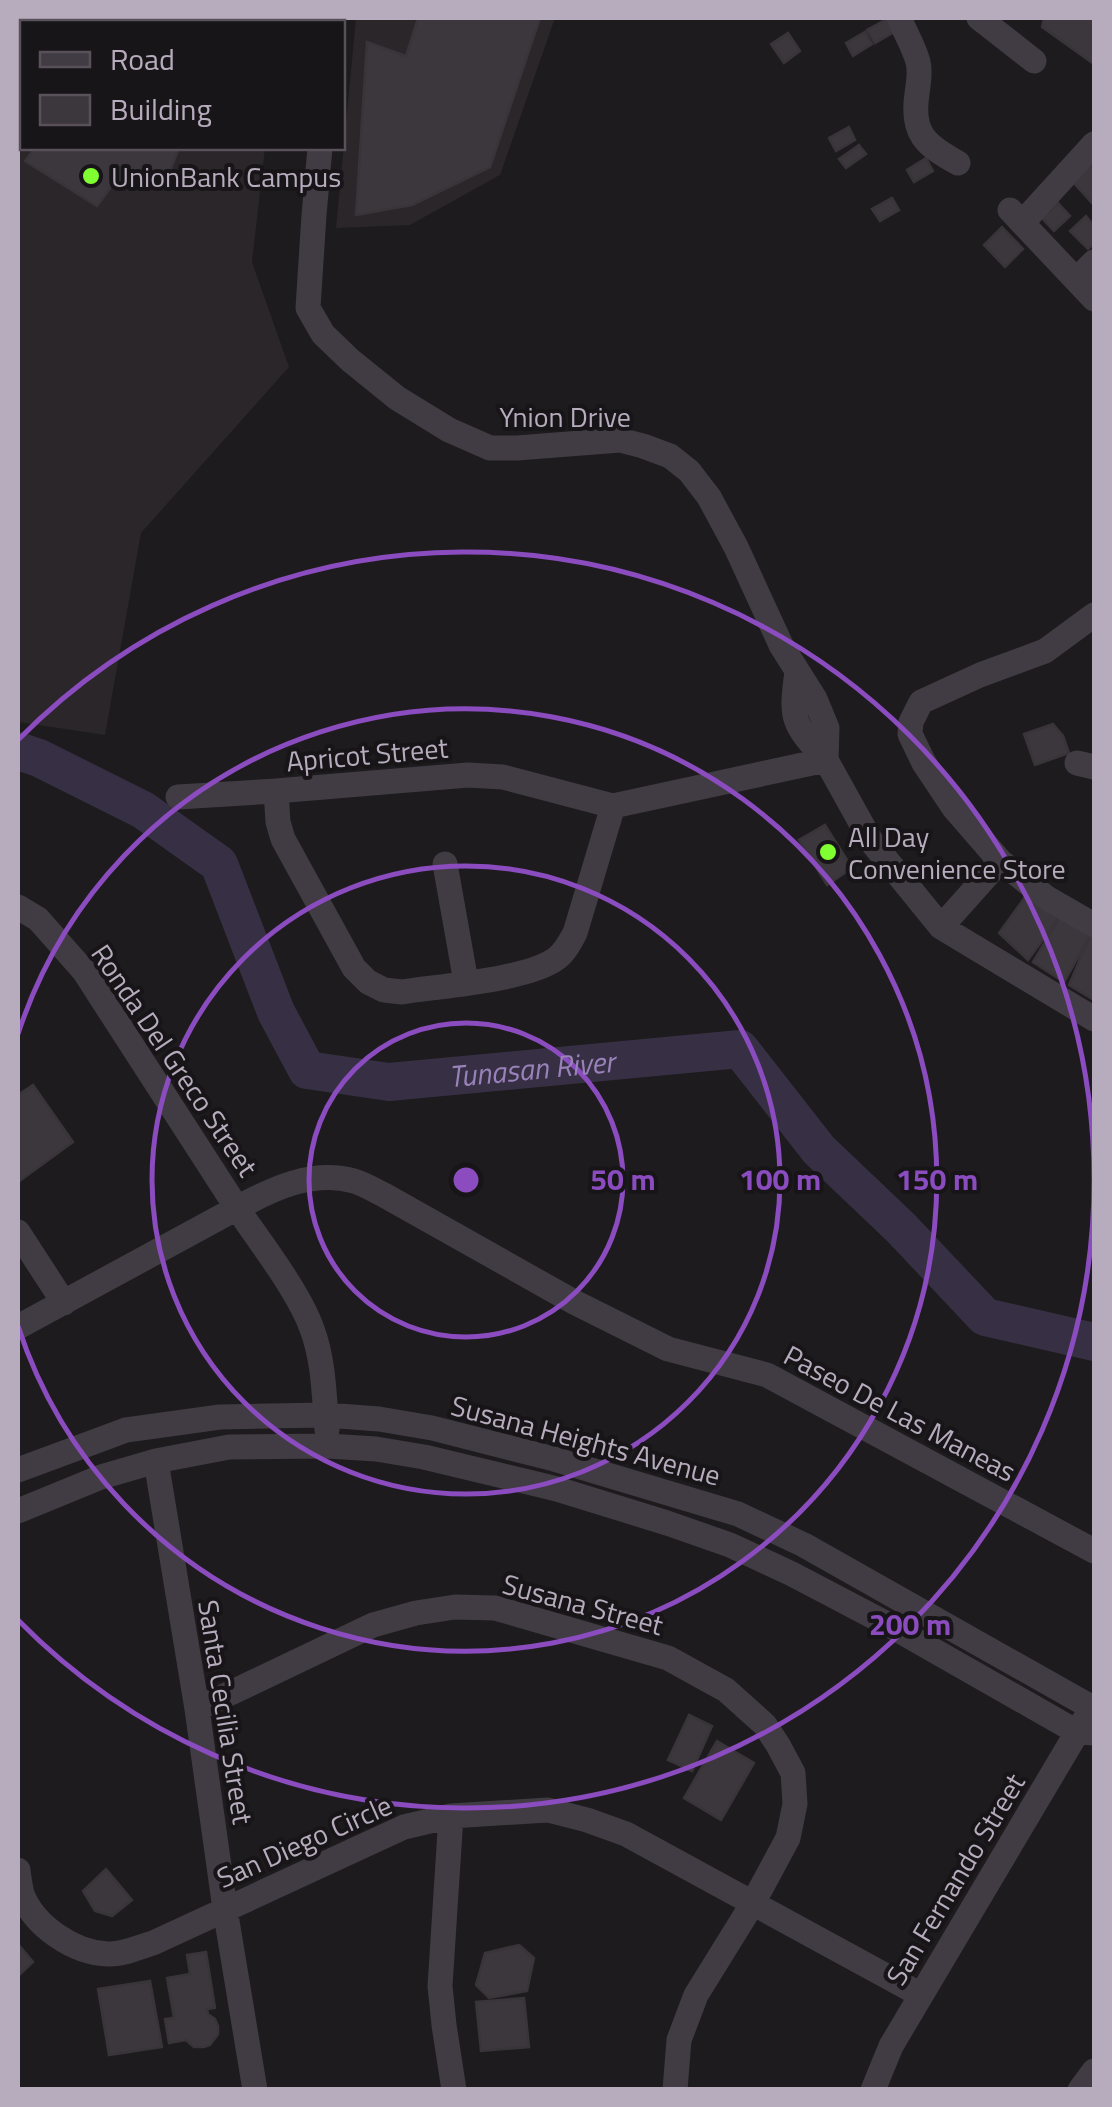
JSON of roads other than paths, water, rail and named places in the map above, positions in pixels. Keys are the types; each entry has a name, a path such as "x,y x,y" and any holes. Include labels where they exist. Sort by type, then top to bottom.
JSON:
{"street":[{"path":"900,18 918,62 920,77 914,115 917,130 938,152 958,163"},
{"path":"979,18 1034,61"},
{"path":"1094,144 1016,216 1086,271 1094,300"},
{"name":"Ynion Drive","path":"320,150 308,308 323,334 397,398 449,430 490,448 620,440 670,456 689,471 709,497 781,646 822,714 827,728 826,760"},
{"path":"1094,615 1045,651 929,696 914,710 910,722 910,734 924,763 954,808 1000,861 1047,898 1094,925"},
{"path":"797,672 792,706 804,737 826,760 871,841 941,927 1094,1020"},
{"name":"Apricot Street","path":"614,806 576,933 557,958 524,973 402,992 384,990 368,982 354,968 283,839 276,791 468,775 504,778 614,806 826,760"},
{"path":"178,796 276,791"},
{"path":"941,927 1000,861"},
{"path":"446,864 466,982"},
{"name":"Ronda Del Greco Street","path":"18,907 38,919 84,971 296,1297 311,1326 320,1358 328,1446"},
{"name":"Paseo De Las Maneas","path":"18,1327 272,1188 326,1178 354,1181 668,1349 766,1375 1094,1551"},
{"path":"18,1232 64,1303"},
{"name":"Susana Heights Avenue","path":"18,1470 126,1430 220,1416 326,1415 432,1428 554,1459 738,1514 839,1564 1010,1664 1090,1717"},
{"name":"Susana Heights Avenue","path":"18,1511 101,1477 156,1461 229,1448 328,1446 424,1456 556,1489 730,1545 792,1574 999,1686 1090,1717"},
{"name":"Santa Cecilia Street","path":"156,1461 255,2090"},
{"name":"Susana Street","path":"197,1708 373,1625 455,1607 496,1608 668,1658 726,1690 765,1725 792,1773 796,1804 788,1838 696,1995 679,2040 675,2090"},
{"name":"San Fernando Street","path":"872,2090 891,2046 1090,1717"},
{"name":"San Diego Circle","path":"18,1870 23,1896 39,1921 86,1950 111,1955 153,1943 404,1827 450,1816 548,1810 626,1834 921,1995"},
{"path":"450,1816 440,1986 454,2090"},
{"path":"1080,2090 1094,2071"}],"waterway":[{"name":"Tunasan River","path":"18,751 143,810 219,864 276,1012 307,1070 389,1082 740,1049 819,1150 901,1228 985,1317 1094,1342"}],"place":[{"name":"UnionBank Campus","path":"91,176"},
{"name":"All Day Convenience Store","path":"828,852"}]}
